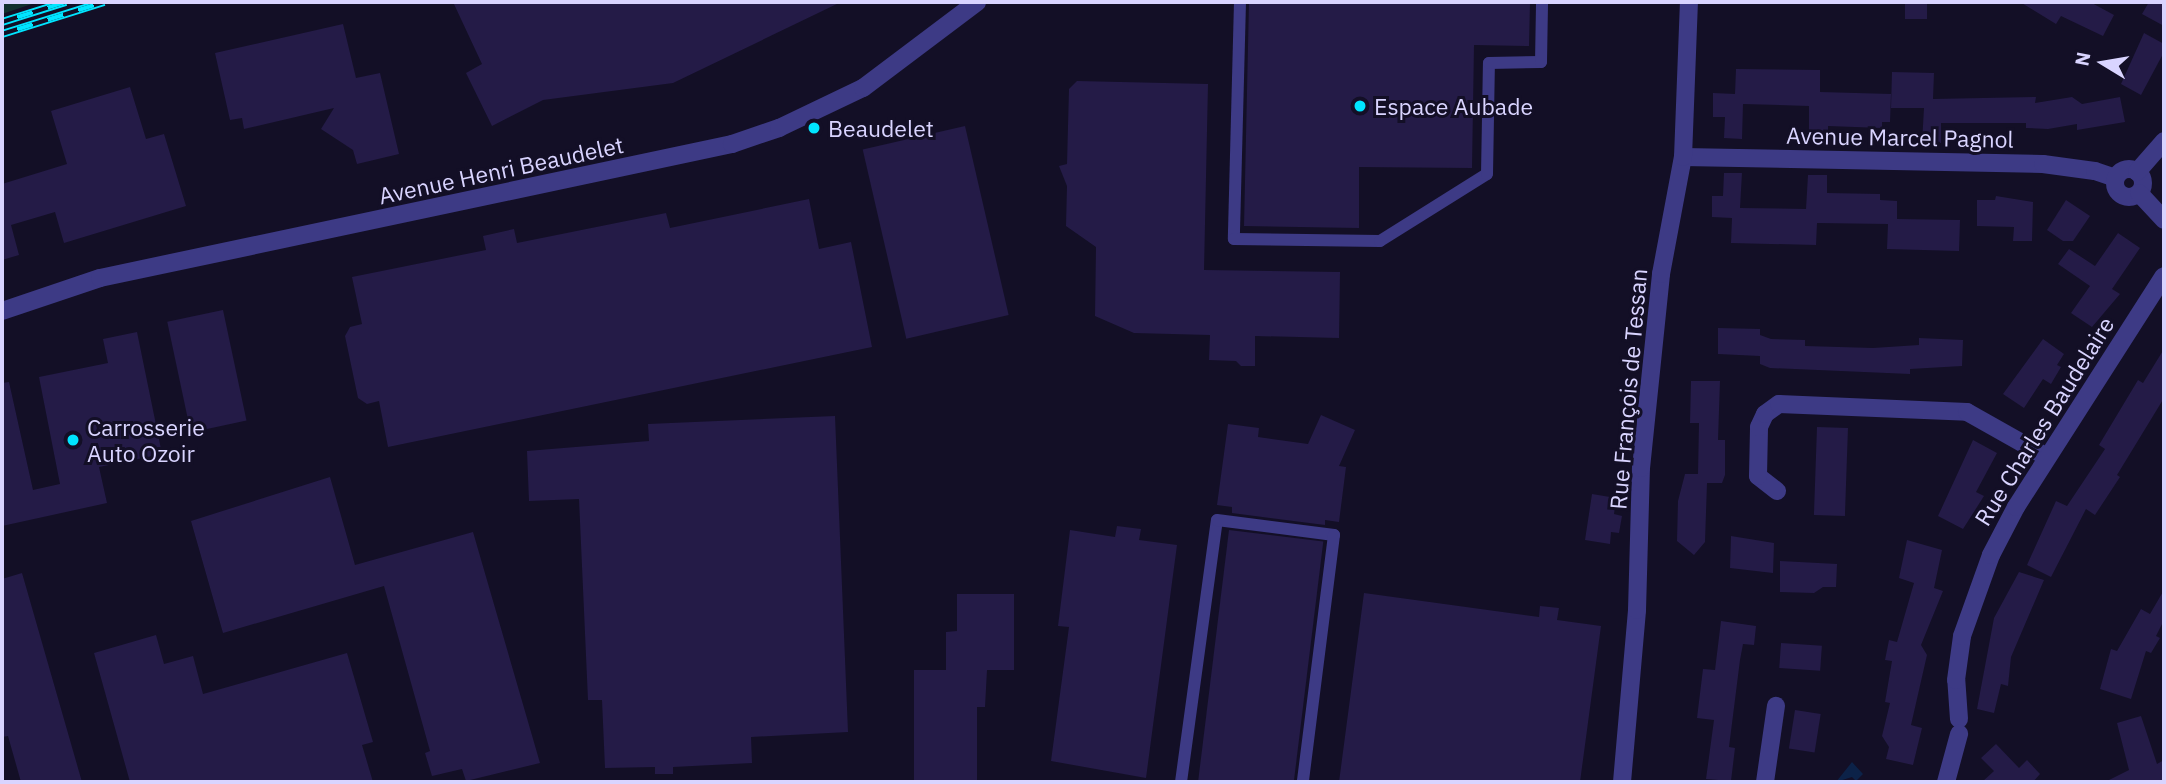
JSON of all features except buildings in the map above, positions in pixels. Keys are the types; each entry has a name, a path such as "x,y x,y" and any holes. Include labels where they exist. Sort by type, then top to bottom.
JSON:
{"street":[{"name":"Avenue Henri Beaudelet","path":"2,311 100,278 732,144 779,128 863,88 977,2"},
{"name":"Rue François de Tessan","path":"1622,782 1637,610 1641,468 1661,274 1683,157 1689,2"},
{"path":"2137,172 2164,141"},
{"name":"Avenue Marcel Pagnol","path":"1683,157 2043,164 2095,171 2115,178"},
{"path":"2124,169 2137,172 2143,180 2139,193 2121,196 2115,178 2124,169"},
{"path":"2139,193 2164,220"},
{"name":"Rue Charles Baudelaire","path":"1946,782 1959,727 1957,667 1970,605 2009,518 2164,276"},
{"path":"1777,491 1758,476 1759,427 1765,414 1779,404 1958,411 1984,420 2047,457"},
{"path":"1765,782 1776,706"}],"lane":[{"path":"1240,2 1234,239 1381,241 1487,174 1489,63 1541,62 1542,2"},
{"path":"1181,782 1217,520 1334,535 1303,782"}],"green space":[{"path":"2,2 38,2 2,14"}],"water":[{"path":"1852,762 1863,774 1856,781 1852,777 1836,782"}],"railway":[{"path":"2,22 66,2"},
{"path":"2,34 104,2"}],"place":[{"name":"Espace Aubade","path":"1360,106"},
{"name":"Beaudelet","path":"814,128"},
{"name":"Carrosserie Auto Ozoir","path":"73,440"}]}
